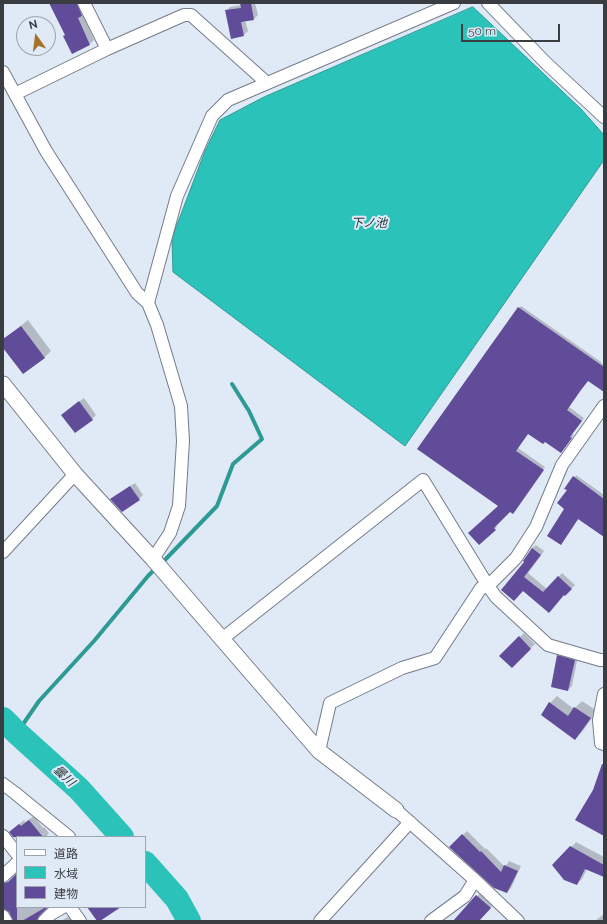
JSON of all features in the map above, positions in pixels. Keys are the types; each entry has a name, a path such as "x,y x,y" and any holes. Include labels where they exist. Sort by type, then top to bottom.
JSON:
{"street":[{"path":"84,3 107,49"},
{"path":"148,303 177,196 212,116 228,100 454,3"},
{"path":"488,3 546,63 604,117"},
{"path":"15,94 107,49 184,16 191,15 267,83"},
{"path":"3,72 46,151 137,293 148,303 157,326 181,406 183,441 179,506 170,533 153,559"},
{"path":"3,384 75,474 153,559 319,751 396,810 518,921"},
{"path":"319,751 330,703 402,668 436,658 481,588 488,586 516,558 536,527 562,465 604,406"},
{"path":"3,552 75,474"},
{"path":"222,640 423,480 496,597 548,645 604,660"},
{"path":"604,694 599,720 601,743 604,744"},
{"path":"3,784 15,792 68,836"},
{"path":"320,921 410,822"},
{"path":"3,836 16,853"},
{"path":"3,876 16,864"},
{"path":"431,921 465,896 474,880"},
{"path":"44,921 51,914 61,908"},
{"path":"71,908 80,921"},
{"path":"3,916 6,921"}],"water":[{"name":"下ノ池","path":"473,7 581,109 604,135 604,160 405,446 173,272 172,238 205,151 220,120 264,97"}],"building":[{"path":"49,3 77,3 82,16 78,18 90,45 72,54"},
{"path":"240,3 251,3 254,20 241,22 244,36 231,39 225,10 241,8"},
{"path":"518,307 604,367 604,392 588,381 581,390 567,410 582,421 570,437 572,438 561,453 545,442 543,444 528,434 516,451 544,470 513,514 510,512 494,528 496,530 479,545 468,533 498,506 417,449"},
{"path":"21,326 45,358 23,374 3,348 3,339"},
{"path":"79,401 93,420 75,433 61,415"},
{"path":"573,476 604,499 604,537 578,519 561,545 547,536 564,509 557,503 567,490 564,489"},
{"path":"130,486 140,500 122,512 110,499"},
{"path":"532,548 541,555 524,577 543,592 558,576 572,589 565,596 564,595 549,613 523,591 514,601 501,590 524,562 523,561"},
{"path":"519,636 531,649 512,668 499,656"},
{"path":"557,655 575,660 568,691 551,687"},
{"path":"549,702 568,716 574,707 591,718 575,740 541,715"},
{"path":"602,764 604,764 604,836 575,820 593,790"},
{"path":"29,820 42,836 13,837 9,832 19,824 21,826"},
{"path":"462,834 501,872 504,865 518,871 507,893 494,888 449,847"},
{"path":"570,846 604,865 604,877 585,869 577,885 564,880 552,865"},
{"path":"16,874 17,921 13,921 9,912 3,909 3,883 8,882"},
{"path":"476,895 491,908 479,921 453,921"},
{"path":"44,908 47,908 39,916 37,921 22,921"},
{"path":"88,908 120,908 100,921 97,921"}],"waterway":[{"path":"161,564 217,506 233,464 262,439 249,411 232,384"},
{"path":"17,733 39,701 94,641 156,568"},
{"name":"曇川","path":"3,719 79,789 121,836"},
{"name":"曇川","path":"146,864 177,899 189,921"}]}
